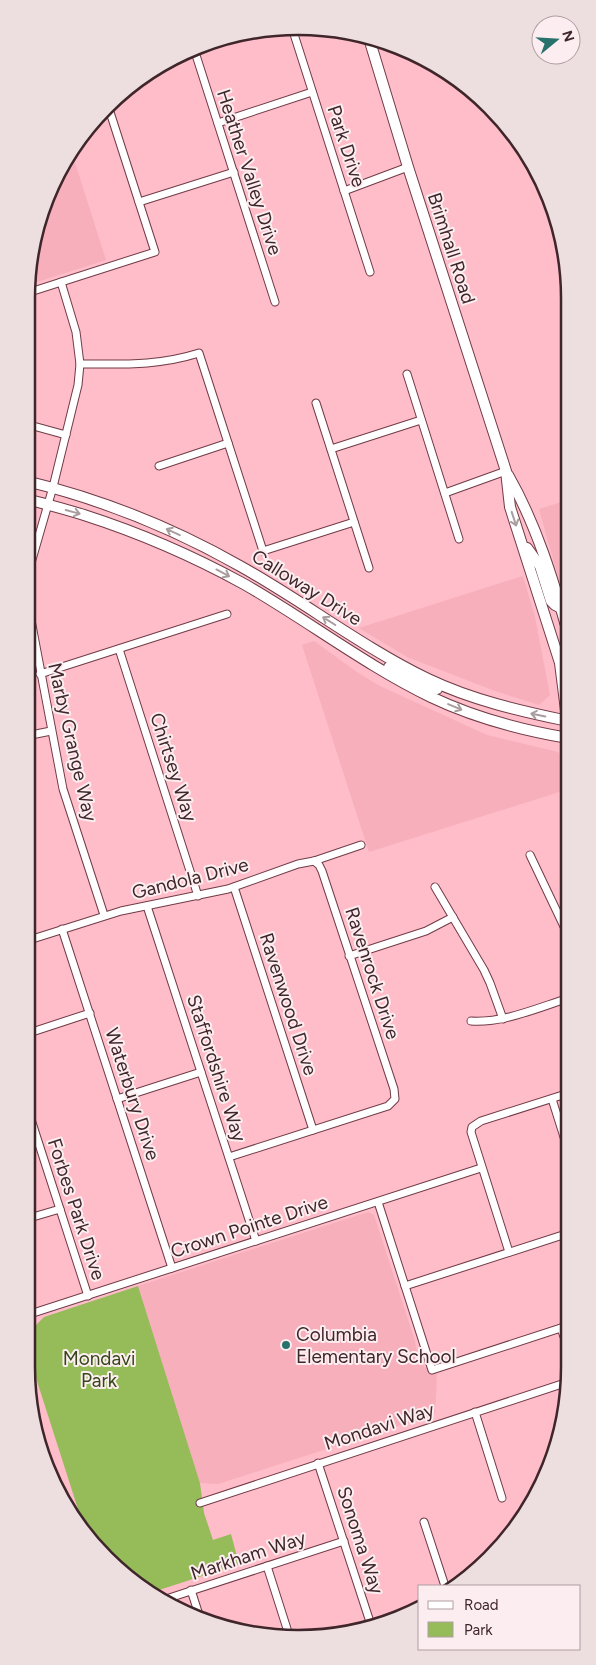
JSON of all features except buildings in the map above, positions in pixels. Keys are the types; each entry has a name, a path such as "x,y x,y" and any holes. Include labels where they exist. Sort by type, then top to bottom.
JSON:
{"main road":[{"name":"Brimhall Road","path":"371,46 408,167 506,471 523,502 561,608"},
{"name":"Brimhall Road","path":"506,471 510,507 561,670"},
{"name":"Calloway Drive","path":"35,483 53,487 137,516 215,552 414,672 448,687 508,708 561,720"},
{"name":"Calloway Drive","path":"35,502 82,514 124,529 193,558 246,585 411,687 464,711 519,728 561,737"},
{"path":"521,542 540,566 551,601 561,608"},
{"path":"330,638 342,637 371,654 385,656"},
{"path":"375,666 389,667 435,689 448,687"}],"street":[{"name":"Park Drive","path":"293,35 370,272"},
{"name":"Heather Valley Drive","path":"196,55 275,302"},
{"path":"218,123 312,92"},
{"path":"35,290 155,252 110,114"},
{"path":"344,191 408,167"},
{"path":"139,202 234,172"},
{"name":"Marby Grange Way","path":"35,544 53,487 78,385 80,364 76,332 61,282"},
{"path":"80,364 155,364 199,353 263,551 354,522"},
{"path":"407,374 460,539"},
{"path":"316,403 369,568"},
{"path":"331,449 421,420"},
{"path":"35,426 66,435"},
{"path":"159,466 228,444"},
{"path":"445,493 506,471"},
{"path":"40,674 227,614"},
{"name":"Marby Grange Way","path":"35,645 64,789 104,915"},
{"name":"Chirtsey Way","path":"119,649 198,896"},
{"path":"35,734 52,731"},
{"name":"Gandola Drive","path":"35,938 104,915 234,887 298,864 314,861 362,845"},
{"path":"530,855 561,920"},
{"name":"Ravenrock Drive","path":"313,1130 388,1106 395,1099 394,1089 320,865 314,861"},
{"path":"435,886 487,976 503,1019"},
{"name":"Ravenwood Drive","path":"234,887 313,1130"},
{"name":"Staffordshire Way","path":"147,906 256,1241"},
{"path":"349,956 426,931 453,917"},
{"name":"Waterbury Drive","path":"62,929 172,1268"},
{"path":"471,1021 484,1022 503,1019 561,1001"},
{"path":"35,1031 90,1013"},
{"path":"117,1099 201,1072"},
{"path":"509,1252 471,1132 472,1127 481,1121 561,1096"},
{"path":"552,1099 561,1128"},
{"path":"229,1157 313,1130"},
{"name":"Forbes Park Drive","path":"35,1140 60,1208 88,1296"},
{"name":"Crown Pointe Drive","path":"35,1313 482,1168"},
{"path":"378,1202 432,1370 561,1328"},
{"path":"35,1217 60,1208"},
{"path":"405,1286 561,1235"},
{"name":"Mondavi Way","path":"200,1503 560,1385"},
{"path":"474,1412 502,1498"},
{"name":"Sonoma Way","path":"318,1463 369,1620"},
{"path":"424,1522 445,1585"},
{"name":"Markham Way","path":"171,1597 344,1541"},
{"path":"267,1566 287,1629"},
{"path":"192,1590 198,1610"}],"shaded area":[{"path":"74,160 106,260 36,282 40,247 49,213"},
{"path":"561,502 561,588 539,509"},
{"path":"523,576 535,617 550,695 539,705 495,691 407,657 359,628"},
{"path":"314,641 380,686 487,735 558,752 561,754 561,792 369,852 302,645"},
{"name":"Columbia Elementary School","path":"368,1212 374,1215 415,1341 418,1358 424,1367 437,1374 435,1414 218,1484 200,1483 138,1286"}],"green space":[{"name":"Mondavi Park","path":"138,1286 200,1483 204,1513 213,1540 231,1534 239,1564 159,1590 125,1565 89,1527 79,1514 36,1378 35,1325 44,1317"}],"place":[{"name":"Columbia Elementary School","path":"286,1345"}]}
